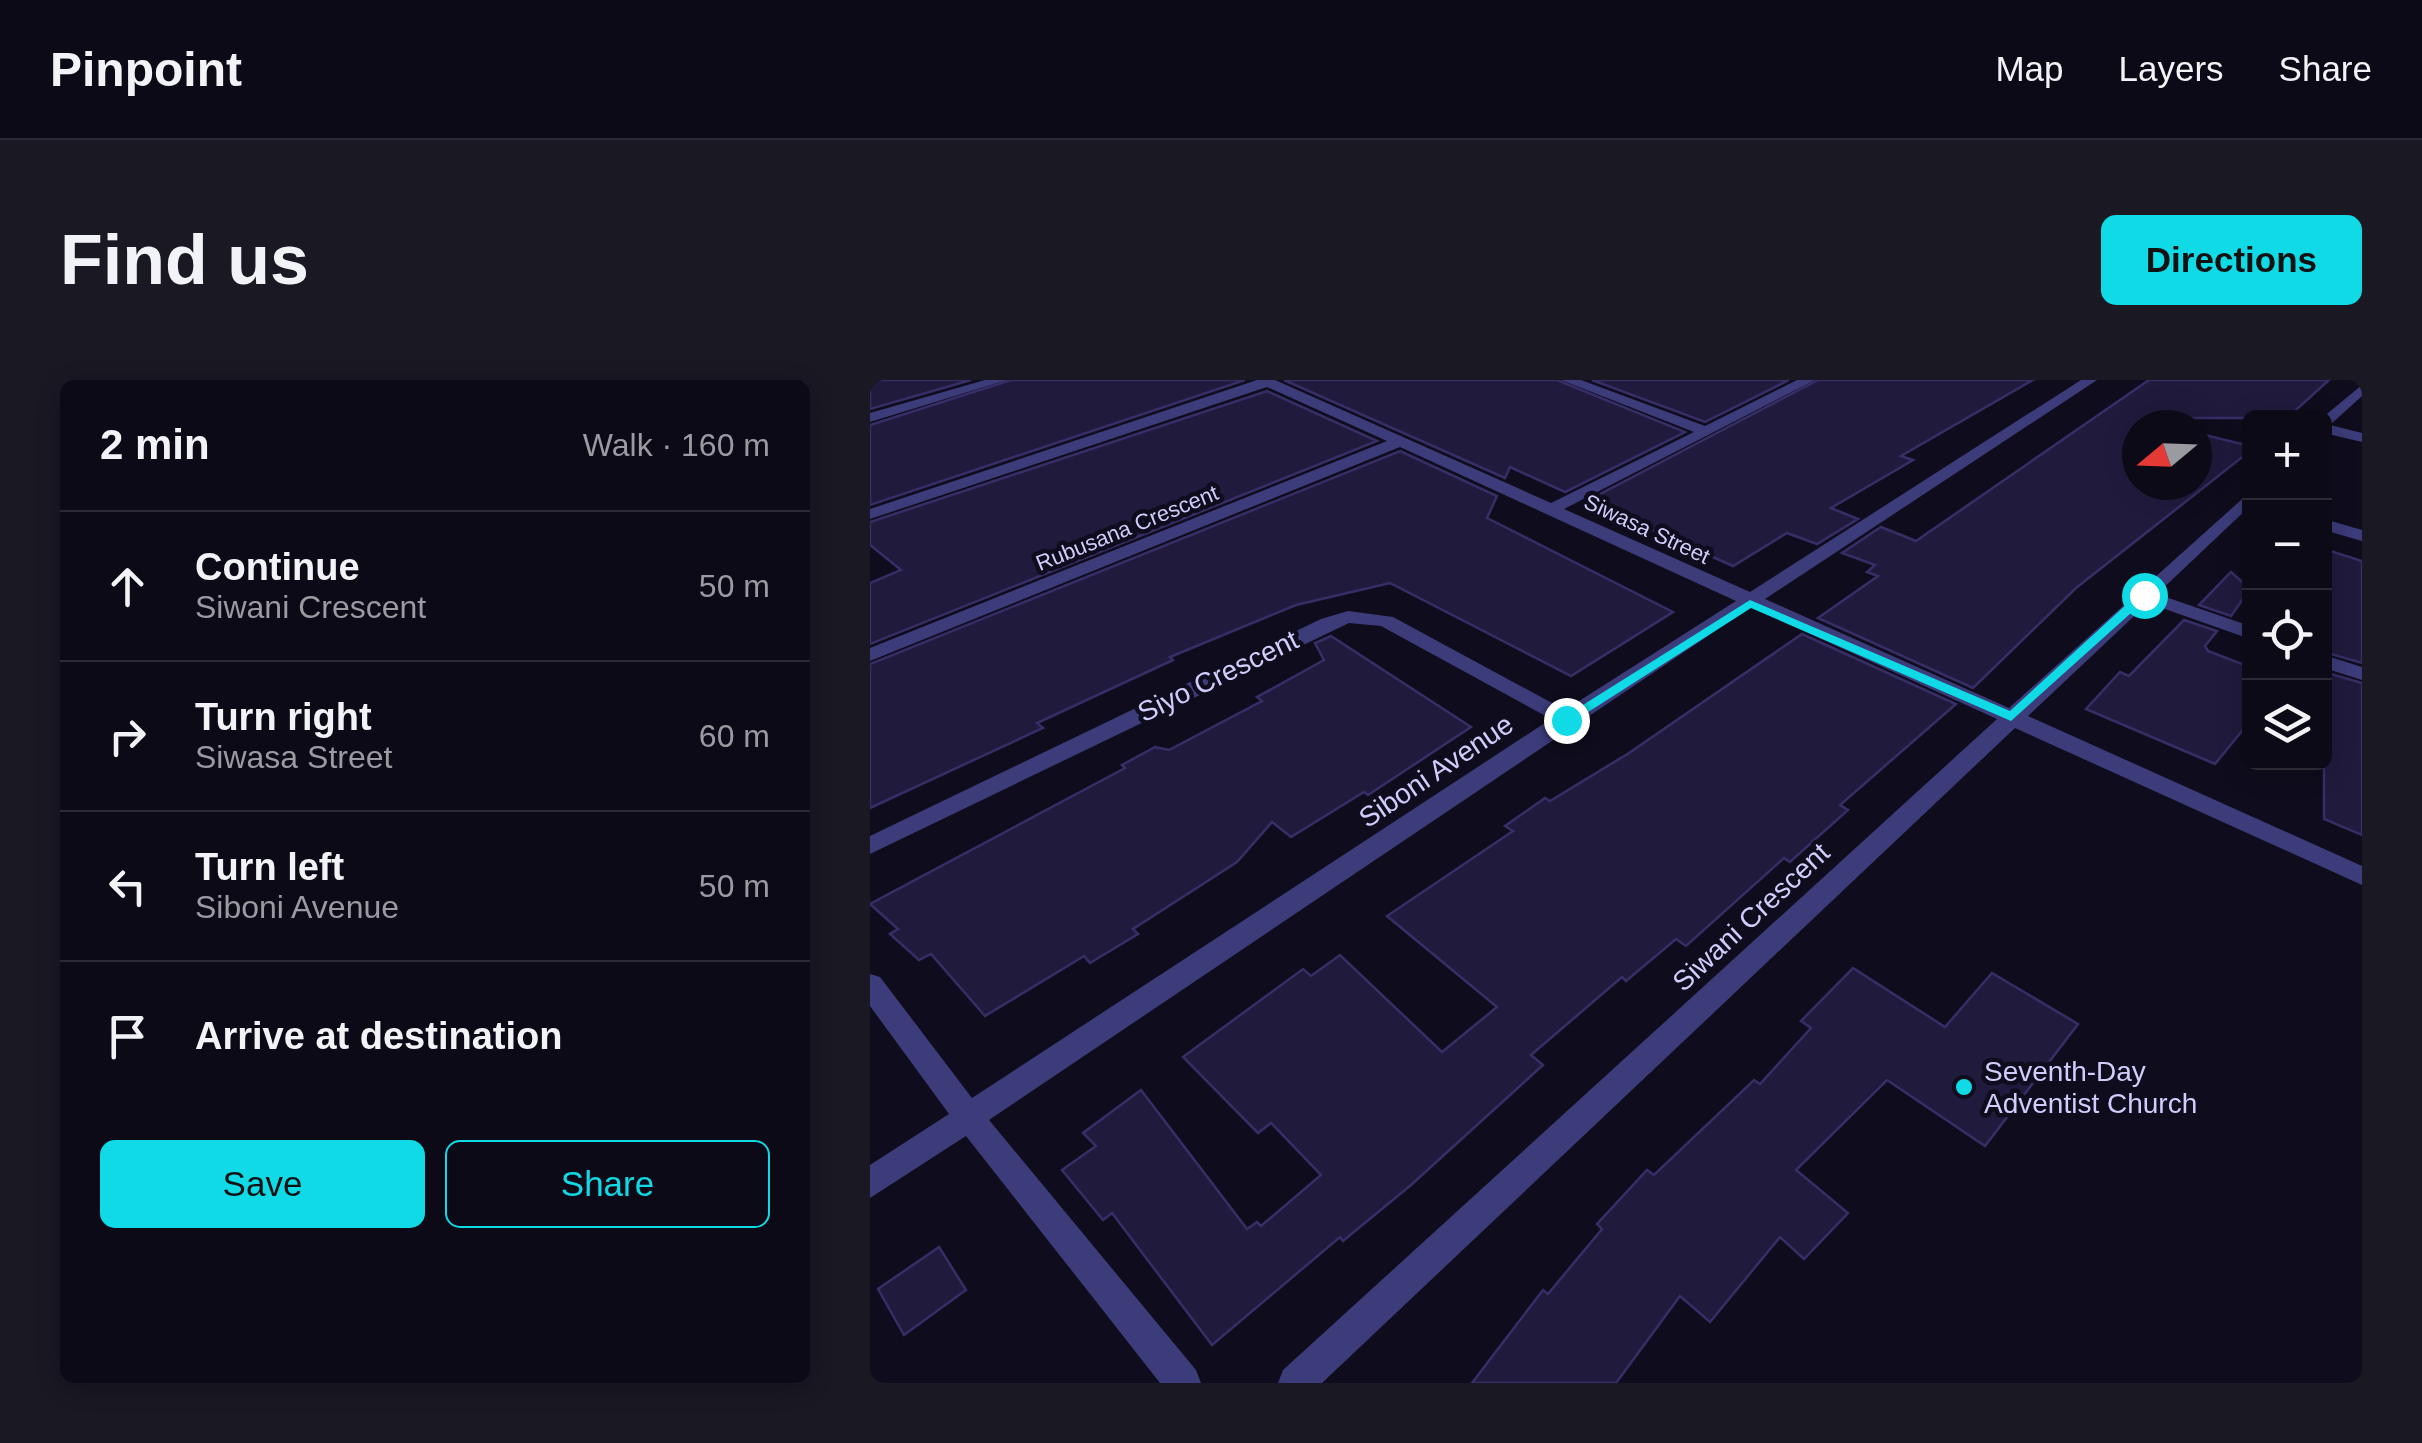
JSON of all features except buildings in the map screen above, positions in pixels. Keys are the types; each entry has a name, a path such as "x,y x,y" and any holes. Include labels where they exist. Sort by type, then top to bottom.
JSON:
{"street":[{"path":"870,418 1000,380"},
{"path":"1568,380 1705,431"},
{"path":"1552,509 1808,380"},
{"name":"Siboni Avenue","path":"870,1184 1566,720 2090,380"},
{"path":"870,514 1266,381"},
{"name":"Siwasa Street","path":"1266,381 1750,603 2362,876"},
{"path":"2332,418 2362,389"},
{"path":"2332,429 2362,438"},
{"name":"Rubusana Crescent","path":"870,655 1401,441"},
{"name":"Siwani Crescent","path":"1296,1383 2247,500"},
{"path":"2332,527 2362,536"},
{"path":"2144,595 2242,630"},
{"name":"Siyo Crescent","path":"870,846 1328,623 1348,618 1386,621 1566,720"},
{"path":"2332,663 2362,674"},
{"path":"870,984 971,1120 1183,1383"}],"place":[{"name":"Seventh-Day Adventist Church","path":"1964,1087"}],"route":[{"path":"1566,720 1750,603 2011,717 2144,595"}]}
